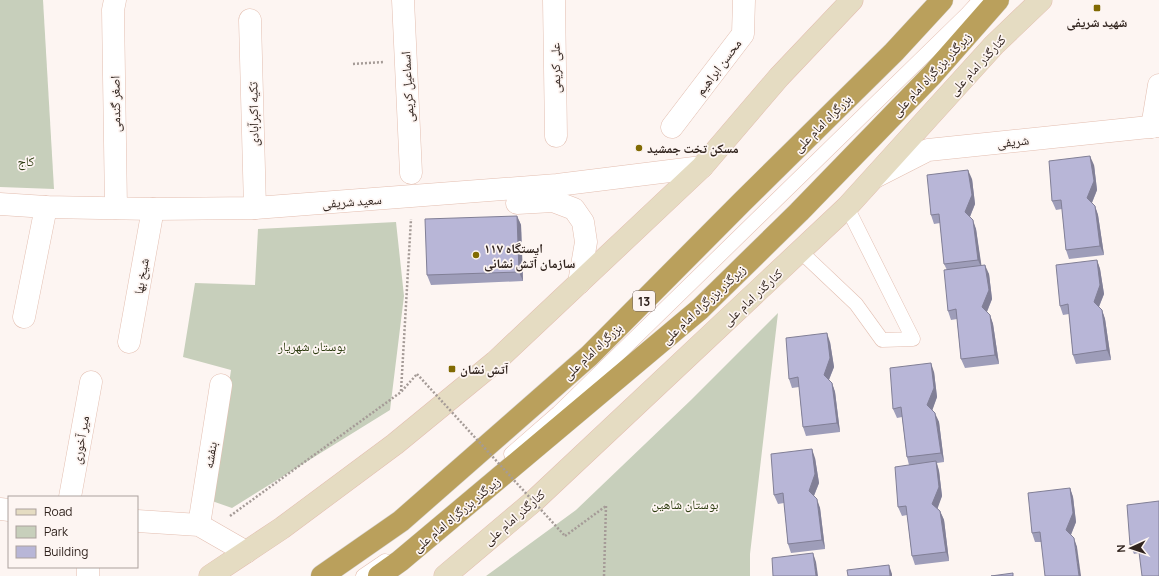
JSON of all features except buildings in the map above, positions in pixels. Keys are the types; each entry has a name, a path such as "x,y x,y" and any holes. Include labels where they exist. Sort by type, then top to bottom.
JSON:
{"highway":[{"name":"بزرگراه امام علی","path":"322,576 401,521 589,356 894,52 942,0"},
{"name":"زیرگذر بزرگراه امام علی","path":"379,576 400,561 700,310 932,75 998,0"}],"main road":[{"path":"210,576 282,528 395,444 495,362 702,167 779,77 852,0"},
{"name":"کنارگذر امام علی","path":"445,576 535,500 847,207 994,45 1041,0"}],"street":[{"name":"اصغر گندمی","path":"115,0 113,10 116,208"},
{"name":"اسماعیل کریمی","path":"403,0 411,173"},
{"name":"علی کریمی","path":"554,0 556,136"},
{"name":"محسن ابراهیم","path":"672,127 742,34 744,0"},
{"name":"تکیه اکبرآبادی","path":"250,20 255,208"},
{"path":"1156,126 1159,85"},
{"name":"شریفی","path":"874,177 928,150 1156,126"},
{"name":"سعید شریفی","path":"0,204 46,207 153,209 255,208 557,185 702,167"},
{"path":"412,197 440,206 553,201 574,208 583,222 586,242 579,283"},
{"path":"24,317 46,207"},
{"name":"شیخ بها","path":"130,342 153,209"},
{"name":"میر آخوری","path":"70,496 90,382"},
{"name":"بنفشه","path":"199,525 221,385"},
{"path":"138,521 199,525 246,552"}],"lane":[{"path":"363,576 406,547 558,413 968,14 980,0"},
{"path":"800,251 856,304 882,340 913,339 847,207"}],"path":[{"path":"353,64 405,60"},
{"path":"401,392 412,197"},
{"path":"199,525 222,522 401,392 417,374 565,536 606,506 604,576"}],"green space":[{"name":"کاج","path":"0,0 43,0 54,189 0,187"},
{"name":"بوستان شهریار","path":"396,222 404,296 390,410 232,508 212,501 231,370 183,357 195,283 255,285 258,229"},
{"name":"بوستان شاهین","path":"778,313 750,554 750,576 486,576 576,510 691,400"}],"place":[{"name":"شهید شریفی","path":"1097,8"},
{"name":"مسکن تخت جمشید","path":"639,148"},
{"name":"ایستگاه ۱۱۷ سازمان آتش نشانی","path":"476,255"},
{"name":"آتش نشان","path":"452,369"}]}
